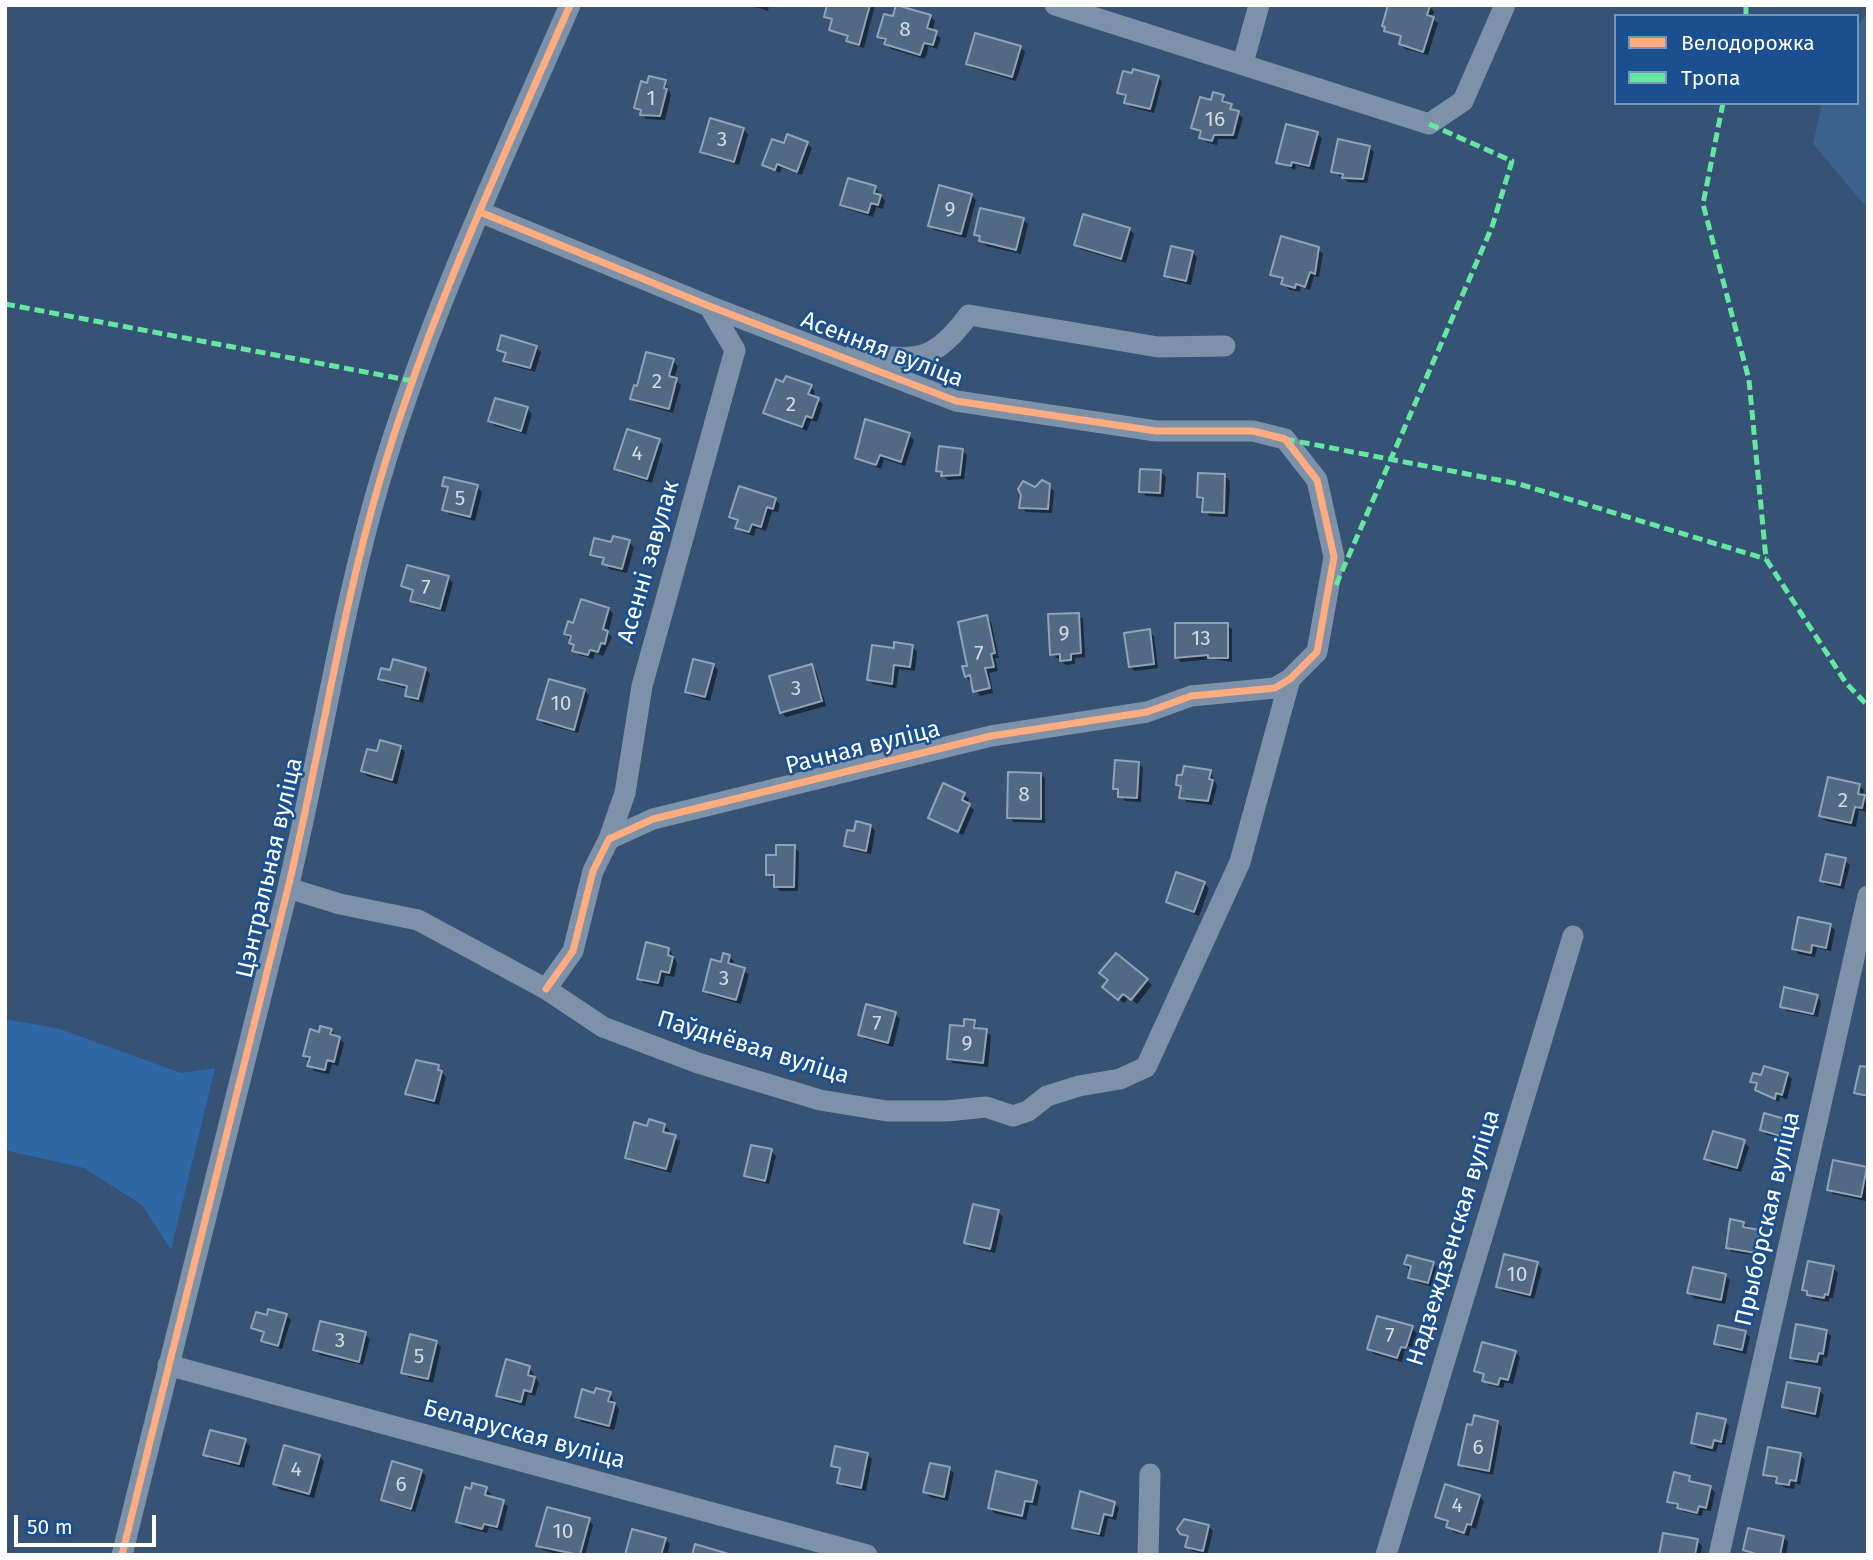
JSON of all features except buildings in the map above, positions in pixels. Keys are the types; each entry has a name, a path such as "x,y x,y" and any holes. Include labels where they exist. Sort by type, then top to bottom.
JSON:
{"street":[{"name":"Цэнтральная вуліца","path":"122,1555 288,888 346,610 380,481 413,381 480,212 570,5"},
{"path":"1055,5 1429,124 1463,102 1506,5"},
{"path":"1243,63 1258,5"},
{"name":"Асенняя вуліца","path":"480,212 709,306 832,351 956,401 1156,431 1253,430 1285,439 1317,480 1334,557 1317,652 1290,679"},
{"name":"Асенні завулак","path":"609,839 625,793 642,686 735,350 709,306"},
{"name":"Асенняя вуліца","path":"832,351 917,359 947,343 969,315 1158,347 1225,346"},
{"name":"Рачная вуліца","path":"609,839 653,819 991,736 1147,712 1191,696 1275,688 1290,679"},
{"name":"Паўднёвая вуліца","path":"288,888 340,904 418,920 545,989 603,1027 698,1063 820,1100 887,1111 947,1111 986,1107 1013,1116 1028,1111 1047,1096 1079,1086 1120,1079 1146,1067 1240,862 1290,679"},
{"path":"545,989 573,951 593,871 609,839"},
{"name":"Прыборская вуліца","path":"1719,1555 1868,896"},
{"name":"Надзеждзенская вуліца","path":"1385,1555 1573,936"},
{"name":"Беларуская вуліца","path":"168,1365 867,1555"},
{"path":"1148,1555 1150,1474"}],"shaded area":[{"path":"1868,12 1868,209 1813,144 1822,105 1859,105 1859,23"},
{"path":"5,1019 60,1029 181,1073 215,1068 171,1250 142,1205 84,1168 5,1150"}],"marked path":[{"path":"1746,5 1746,14"},
{"path":"1723,105 1703,204 1749,380 1766,559 1846,683 1868,706"},
{"path":"1336,585 1492,227 1512,161 1429,124"},
{"path":"5,304 413,381"},
{"path":"1285,439 1519,484 1766,559"}],"cycle path":[{"path":"122,1555 287,892 353,583 380,480 399,419 443,299 570,5"},
{"path":"480,212 709,306 956,401 1156,431 1253,431 1285,439 1317,480 1334,557 1317,652 1290,679 1275,688 1191,696 1147,712 991,736 653,819 609,839 593,871 573,951 546,989"}]}
